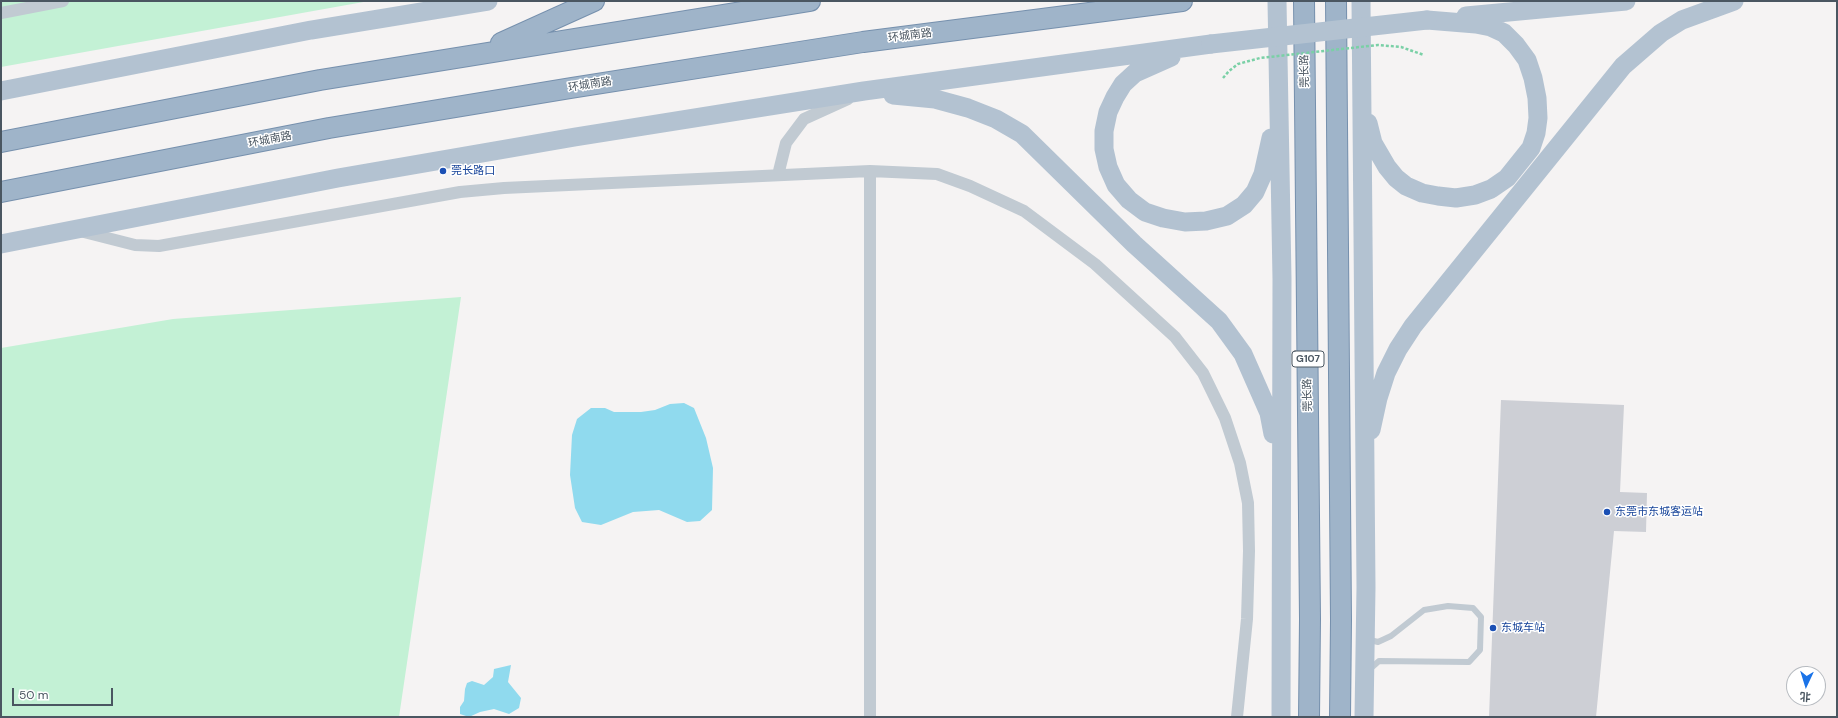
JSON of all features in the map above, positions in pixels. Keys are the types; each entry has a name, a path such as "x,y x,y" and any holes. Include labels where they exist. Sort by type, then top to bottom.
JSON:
{"highway":[{"path":"476,54 594,1"},
{"path":"1,142 320,80 810,1"},
{"name":"环城南路","path":"1,192 329,128 571,88 863,42 1182,1"},
{"name":"莞长路","path":"1304,1 1310,603 1309,717"},
{"name":"G107","path":"1336,1 1341,620 1340,717"}],"main road":[{"path":"1,91 311,30 488,1"},
{"path":"1277,1 1282,279 1280,473 1282,580 1281,717"},
{"path":"1361,1 1363,468 1366,628 1364,717"},
{"path":"1,244 338,178 567,138 864,92 1211,44 1427,20 1626,1"},
{"path":"1363,468 1378,398 1386,373 1398,349 1413,326 1623,66 1661,34 1682,20 1734,1"},
{"path":"1362,76 1366,115 1373,143 1387,167 1396,178 1406,186 1422,193 1456,198 1475,195 1491,189 1507,178 1531,148 1536,133 1538,118 1537,98 1533,78 1527,60 1516,45 1504,33 1491,27 1476,24 1427,20"},
{"path":"1211,44 1166,58 1135,73 1123,84 1114,97 1108,112 1104,131 1104,149 1108,167 1116,185 1129,200 1145,212 1163,218 1185,222 1206,221 1227,216 1244,205 1255,192 1269,155 1278,81"},
{"path":"864,92 935,99 968,108 996,119 1022,134 1134,244 1219,321 1244,354 1269,413 1280,473"}],"street":[{"path":"1,13 63,1"},
{"path":"778,175 786,143 804,119 864,92"},
{"path":"870,171 870,717"},
{"path":"73,230 135,245 159,246 460,192 504,188 870,171 937,174 970,186 1024,211 1095,264 1175,337 1203,373 1224,418 1240,463 1248,503 1249,551 1247,619 1237,717"}],"lane":[{"path":"1366,628 1370,640 1378,642 1391,636 1424,610 1448,606 1473,608 1481,617 1480,650 1469,662 1379,661 1371,667 1366,678"}],"path":[{"path":"1223,78 1238,64 1247,61 1378,45 1401,47 1424,55"}],"green space":[{"path":"1,1 369,1 1,67"},
{"path":"461,297 399,717 1,717 1,348 173,319"}],"water":[{"path":"684,403 694,408 706,438 713,468 712,510 700,521 687,522 659,510 633,512 601,525 582,522 575,508 570,475 572,435 577,419 591,408 605,408 614,412 641,412 655,410 670,404"},
{"path":"511,665 508,682 521,698 519,708 509,714 494,709 480,712 469,717 460,714 460,707 464,701 467,683 472,681 484,685 493,677 494,669"}],"building":[{"path":"1501,400 1624,405 1620,492 1647,493 1646,532 1614,531 1596,717 1489,717"}],"place":[{"name":"莞长路口","path":"443,171"},
{"name":"东莞市东城客运站","path":"1607,512"},
{"name":"东城车站","path":"1493,628"}]}
